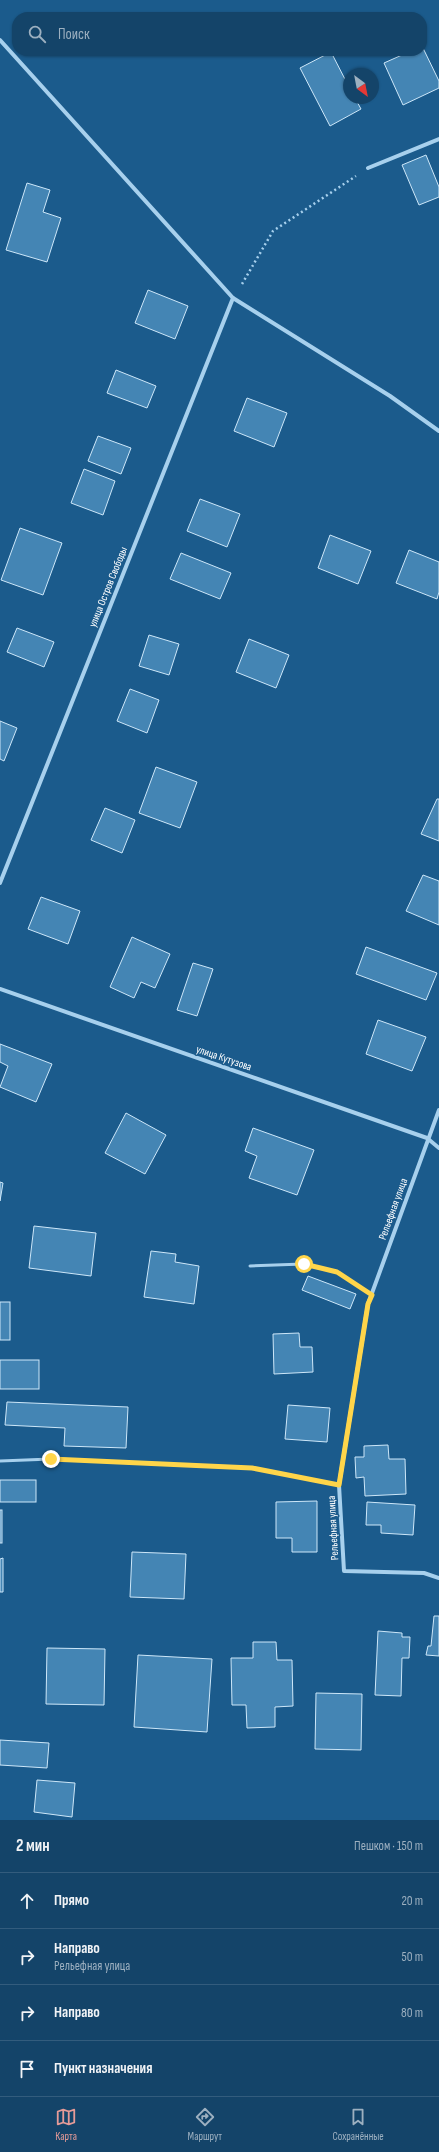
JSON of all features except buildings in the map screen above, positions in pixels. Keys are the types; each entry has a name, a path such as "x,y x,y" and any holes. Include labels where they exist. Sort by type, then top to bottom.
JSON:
{"street":[{"path":"0,40 12,53"},
{"path":"14,56 233,298 390,396 439,431"},
{"path":"368,168 439,139"},
{"name":"улица Остров Свободы","path":"0,883 233,298"},
{"name":"улица Кутузова","path":"0,989 427,1138 439,1148"},
{"name":"Рельефная улица","path":"439,1110 427,1138 368,1304 339,1485 344,1571 424,1573 439,1578"}],"lane":[{"path":"250,1266 304,1264 330,1270 337,1272 372,1295"},
{"path":"0,1461 51,1459 252,1468 339,1485"}],"path":[{"path":"233,298 273,231 368,168"}],"route":[{"path":"51,1459 252,1468 339,1485 368,1304 372,1295 337,1272 304,1264"}]}
